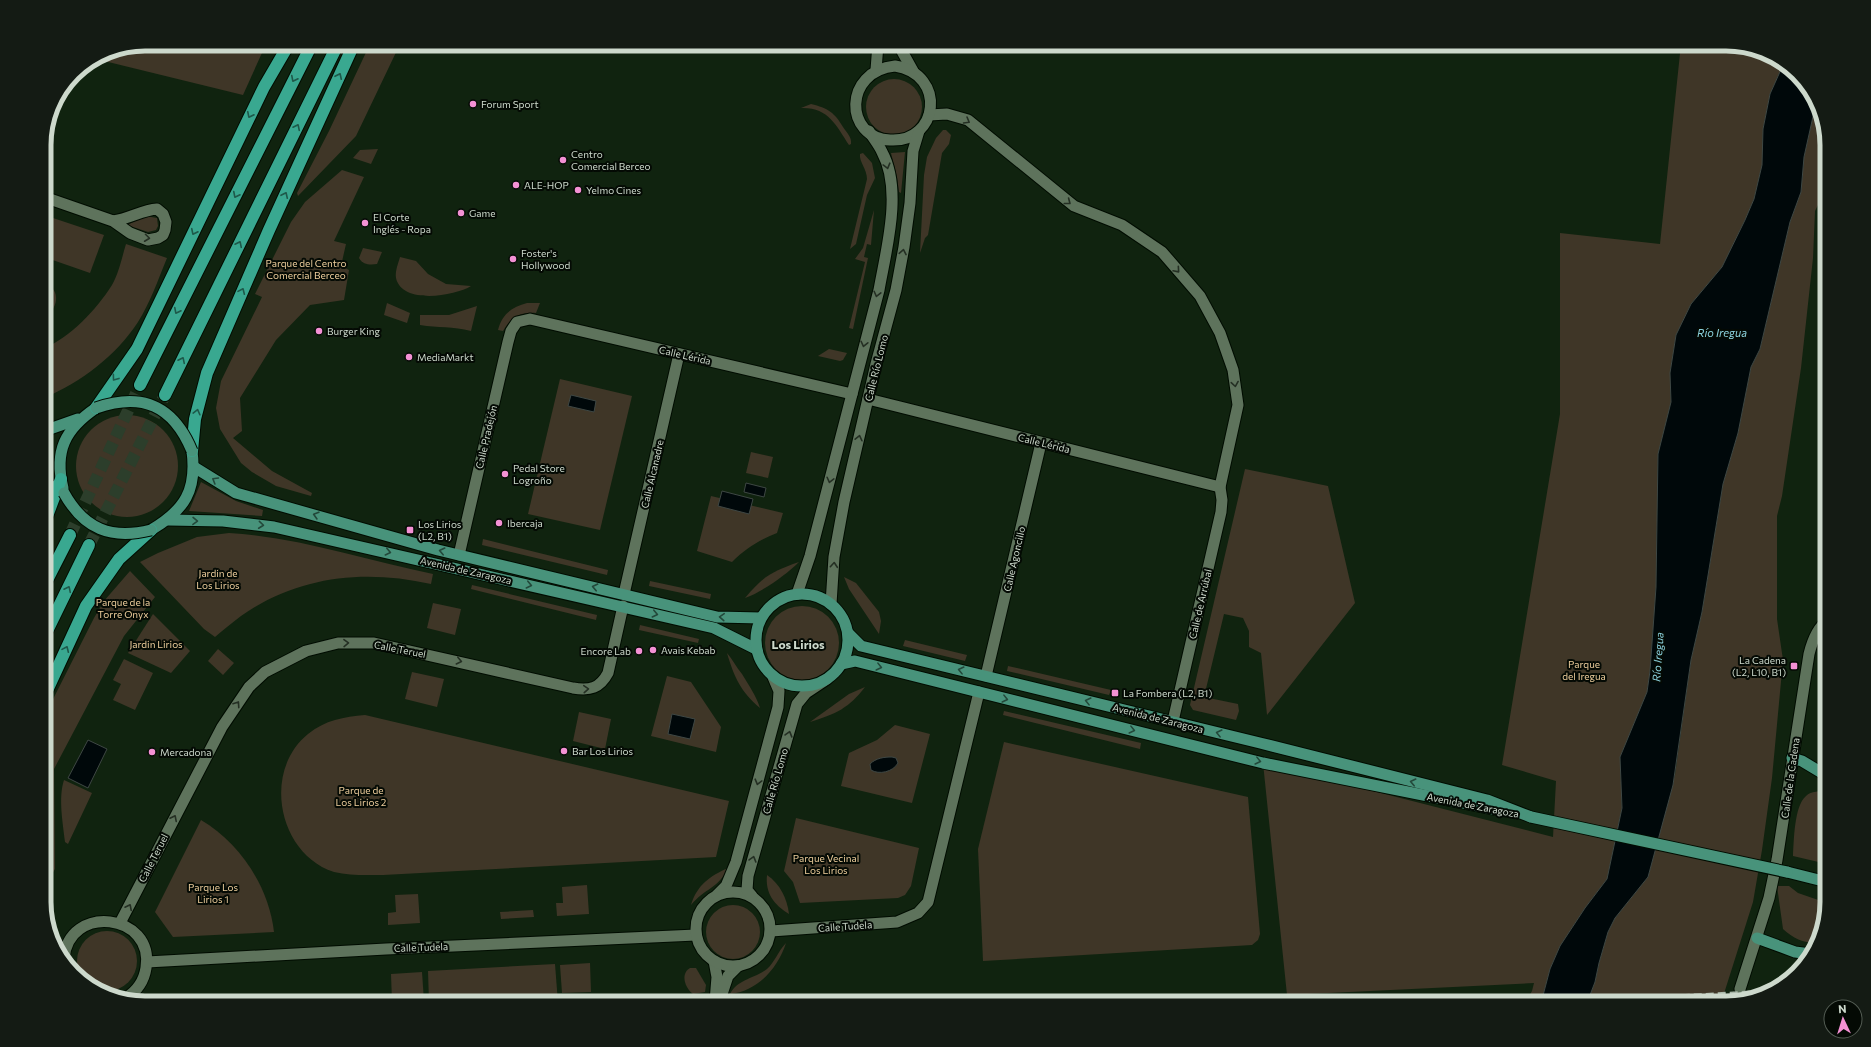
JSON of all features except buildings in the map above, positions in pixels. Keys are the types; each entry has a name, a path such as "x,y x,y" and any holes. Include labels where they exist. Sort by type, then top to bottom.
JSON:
{"highway":[{"path":"96,408 137,349 264,87 285,51"},
{"path":"140,385 308,51"},
{"path":"165,396 335,51"},
{"path":"192,451 195,419 207,372 269,230 351,51"},
{"path":"51,509 61,487"},
{"path":"51,682 86,606 119,559 151,530"},
{"path":"51,572 70,534"},
{"path":"51,623 90,545"}],"main road":[{"path":"51,429 81,418 96,408 115,401 135,401 154,406 171,417 184,432 192,451 194,467 191,487 182,505 168,520 151,530 134,534 123,534 100,529 85,520 72,508 61,487 59,466 62,448 69,432 81,418"},
{"name":"Avenida de Zaragoza","path":"194,467 236,493 459,555 717,617 761,618"},
{"path":"51,484 61,487"},
{"name":"Avenida de Zaragoza","path":"168,520 223,521 274,527 714,628 756,650"},
{"path":"798,594 815,596 831,604 839,612 845,622 848,632 848,644 841,664 827,679 814,685 800,686 786,683 774,677 763,664 756,650 756,633 761,618 770,606 783,598 798,594"},
{"name":"Avenida de Zaragoza","path":"848,632 861,646 1487,800 1531,817"},
{"name":"Avenida de Zaragoza","path":"841,664 855,661 1263,763 1531,817"},
{"path":"1792,758 1820,772"},
{"path":"1531,817 1787,872 1820,880"},
{"path":"1756,938 1795,952 1804,953"}],"street":[{"path":"876,70 877,51"},
{"path":"902,51 913,71 922,79 929,89 931,102 929,115 918,131 910,137 894,140 878,137 860,124 855,107 860,86 865,79 876,70 885,67 895,66 913,71"},
{"name":"Calle de Arrúbal","path":"929,115 948,114 968,120 1074,206 1122,225 1162,252 1200,296 1220,333 1233,370 1238,405 1220,486 1222,500 1221,512 1173,722"},
{"name":"Calle Río Lomo","path":"798,594 810,556 883,267 892,201 888,166 883,152 869,131"},
{"name":"Calle Río Lomo","path":"831,604 834,557 844,502 876,364 886,331 904,247 910,203 913,150 918,131"},
{"path":"51,199 113,221"},
{"name":"Calle Lérida","path":"517,322 530,319 852,394"},
{"name":"Calle Pradejón","path":"459,555 508,342 511,330 517,322"},
{"name":"Calle Alcanadre","path":"624,594 680,354"},
{"name":"Calle Lérida","path":"868,399 1041,443 1220,486"},
{"name":"Calle Agoncillo","path":"986,676 1041,443"},
{"name":"Calle Teruel","path":"120,923 222,727 249,687 265,672 306,651 338,644 374,643 582,690 595,688 603,683 608,673 623,606"},
{"name":"Calle de la Cadena","path":"1740,989 1769,898 1777,860 1809,654 1815,636 1820,630"},
{"name":"Calle Río Lomo","path":"717,895 726,886 736,862 778,707 779,691 774,677"},
{"name":"Calle Río Lomo","path":"752,896 747,890 748,876 797,704 806,693 827,679"},
{"name":"Calle Tudela","path":"771,931 897,922 918,913 928,902 979,692"},
{"path":"734,891 752,896 760,902 770,921 771,931 769,941 764,951 748,963 738,966 722,964 714,961 706,954 696,935 696,923 700,912 707,902 717,895 734,891"},
{"path":"65,950 70,938 80,928 93,922 106,920 120,923 131,929 140,939 145,950 147,962 145,974 140,985 130,994"},
{"name":"Calle Tudela","path":"147,962 386,949 696,935"},
{"path":"714,961 717,977 715,996"},
{"path":"722,996 730,974 738,966"}],"green space":[{"path":"146,51 263,51 243,95 104,61 121,54"},
{"path":"367,51 397,51 356,136 298,196 297,193 329,131"},
{"name":"Parque del Iregua","path":"1680,51 1738,52 1762,58 1773,64 1781,70 1770,94 1763,129 1762,165 1754,199 1722,267 1691,304 1676,335 1670,373 1671,402 1658,454 1656,587 1650,671 1647,692 1620,757 1622,808 1607,879 1585,908 1560,946 1550,969 1543,996 1529,996 1534,983 1287,995 1263,763 1553,837 1556,781 1502,765 1560,414 1560,233 1660,244"},
{"path":"894,79 905,81 914,87 920,96 922,107 920,118 914,127 905,133 894,135 883,133 874,127 868,118 866,107 868,96 874,87 883,81"},
{"path":"811,104 822,107 834,115 849,135 851,144 849,145 835,124 825,114 810,108 801,108"},
{"path":"1814,112 1820,139 1820,201 1815,211 1813,258 1801,368 1782,496 1777,516 1777,619 1783,660 1772,778 1753,902 1723,996 1590,996 1595,982 1608,932 1615,918 1648,877 1675,775 1691,660 1702,612 1723,484 1738,433 1751,367 1760,349 1790,222 1801,192 1804,157"},
{"path":"943,130 946,130 951,135 949,144 942,153 928,235 925,238 920,253 924,175 927,157 936,138"},
{"path":"378,149 371,164 353,158 360,150"},
{"path":"905,152 901,193 899,192 891,153"},
{"path":"863,153 872,163 875,178 867,195 856,244 850,249 867,179 860,157 860,154"},
{"name":"Parque del Centro Comercial Berceo","path":"342,170 364,177 334,241 346,244 341,266 349,270 344,300 310,305 276,340 240,398 242,431 233,438 272,471 312,493 311,496 276,486 252,472 241,463 220,429 216,408 221,381 262,297 255,294 291,222 305,202"},
{"path":"874,210 871,245 867,244 864,257 868,258 853,329 849,328 865,262 855,259 863,248"},
{"path":"146,216 157,218 158,226 156,230 148,232 127,225"},
{"path":"51,217 104,235 90,273 51,259"},
{"path":"126,244 167,258 154,291 142,315 119,346 97,367 51,395 51,344 73,330 91,313 112,285"},
{"path":"363,248 382,252 377,264 367,264 359,258"},
{"path":"400,257 416,261 428,274 446,284 471,286 463,290 442,295 418,295 408,292 400,287 396,278 396,270"},
{"path":"51,287 56,295 55,305 51,312"},
{"path":"387,303 410,313 407,323 384,315"},
{"path":"527,303 540,303 536,313 526,313 516,316 509,322 503,331 498,330 502,320 508,312"},
{"path":"477,306 471,331 458,328 420,325 420,315 449,315"},
{"path":"829,349 847,353 843,360 840,361 818,356"},
{"path":"560,379 632,396 600,530 528,514"},
{"path":"127,415 147,419 155,423 163,430 170,438 174,446 178,466 174,486 170,494 163,502 155,509 147,513 127,517 107,513 99,509 91,502 84,494 80,486 76,466 80,446 84,438 91,430 99,423 107,419"},
{"path":"51,443 53,443 51,455"},
{"path":"751,452 773,457 768,478 746,473"},
{"path":"1245,469 1328,486 1355,603 1267,715 1261,653 1249,647 1249,631 1243,618 1224,614 1204,697 1238,704 1239,711 1236,720 1193,710 1190,705"},
{"path":"201,482 236,501 263,510 262,516 189,511"},
{"path":"711,496 783,513 777,533 753,545 732,562 697,551"},
{"name":"Jardin de Los Lirios","path":"229,533 255,535 306,544 433,574 431,584 406,579 356,577 332,579 308,584 285,592 263,603 241,616 215,637 204,629 140,562 197,537"},
{"path":"483,539 608,570 607,575 482,545"},
{"path":"799,562 774,583 745,598 757,584 769,575 782,568"},
{"name":"Parque de la Torre Onyx","path":"130,571 155,597 124,636 54,769 55,869 51,876 51,703 104,601"},
{"path":"844,577 856,583 879,612 881,621 879,634 849,589"},
{"path":"650,581 711,594 710,599 649,586"},
{"path":"472,585 597,615 596,620 471,589"},
{"path":"433,603 461,609 455,635 427,628"},
{"path":"802,606 823,612 833,622 839,643 833,664 823,674 802,680 781,674 771,664 765,643 771,622 781,612"},
{"name":"Jardin Lirios","path":"153,614 190,651 171,673 128,653"},
{"path":"640,625 699,639 698,643 639,630"},
{"path":"905,640 967,655 965,661 903,646"},
{"path":"218,649 234,663 223,675 208,661"},
{"path":"727,653 750,687 760,708 753,702 739,684"},
{"path":"124,659 153,673 135,710 113,700 121,684 113,680"},
{"path":"1008,666 1111,690 1109,695 1007,671"},
{"path":"412,672 444,679 437,707 405,699"},
{"path":"667,676 691,682 721,727 716,752 651,736"},
{"path":"865,687 853,700 835,713 810,722 849,694"},
{"path":"1004,711 1141,743 1140,749 1003,715"},
{"path":"579,712 611,719 605,749 573,741"},
{"name":"Parque de Los Lirios 2","path":"365,715 729,801 716,857 383,875 352,875 334,872 315,862 300,848 289,830 283,810 281,789 285,769 294,750 308,734 314,729 328,722"},
{"path":"895,725 930,734 912,803 841,786 849,753 877,740"},
{"path":"1004,742 1248,797 1260,934 1258,940 1252,945 983,961 978,849"},
{"path":"64,780 92,793 68,844 65,842 61,795"},
{"path":"1820,792 1820,862 1793,856 1795,824 1799,807 1806,796 1810,793"},
{"name":"Parque Vecinal Los Lirios","path":"796,818 919,848 911,886 905,895 898,898 800,903 793,882 784,871"},
{"name":"Parque Los Lirios 1","path":"201,820 228,841 250,868 266,899 274,932 173,937 155,912"},
{"path":"728,868 716,884 696,899 691,905 697,892 705,882 715,874"},
{"path":"767,875 776,883 782,892 787,902 789,914 779,907 769,893 767,887"},
{"path":"587,885 589,914 557,916 556,903 563,903 562,887"},
{"path":"1777,886 1789,886 1798,893 1820,901 1817,926 1811,942 1798,939 1783,929"},
{"path":"418,894 420,923 388,925 388,913 396,912 395,895"},
{"path":"733,905 743,907 752,913 758,922 760,932 758,942 752,951 743,957 733,959 723,957 714,951 708,942 706,932 708,922 714,913 723,907"},
{"path":"533,910 534,917 501,919 500,912"},
{"path":"101,931 113,931 124,936 132,944 137,955 137,967 132,978 124,986 114,991 98,983 77,966 77,955 82,944 90,936"},
{"path":"786,943 778,961 766,977 749,988 730,994 737,985 767,969"},
{"path":"590,963 591,992 562,993 560,965"},
{"path":"555,964 557,996 429,996 428,971"},
{"path":"690,968 696,968 706,985 705,992 693,994 686,985 684,977"},
{"path":"422,972 424,996 392,996 391,974"}],"water":[{"name":"Río Iregua","path":"1781,70 1800,88 1814,112 1804,157 1801,192 1790,222 1760,349 1751,367 1738,433 1723,484 1702,612 1691,660 1673,785 1648,877 1615,918 1608,932 1595,982 1590,996 1543,996 1550,969 1560,946 1585,908 1607,879 1622,808 1620,757 1647,692 1650,671 1656,587 1658,454 1671,402 1670,373 1676,335 1691,304 1722,267 1754,199 1762,165 1763,129 1770,94"},
{"path":"571,395 596,401 594,412 568,406"},
{"path":"746,483 766,488 764,497 744,492"},
{"path":"722,491 753,499 749,514 718,506"},
{"path":"672,714 695,719 690,739 668,734"},
{"path":"88,740 107,749 88,788 68,778"},
{"path":"892,757 896,758 898,763 893,769 886,772 874,772 871,770 870,764 875,760"}],"tunnel":[{"path":"70,535 140,385"},
{"path":"89,545 165,395"},
{"path":"1738,995 1740,989"}],"railway":[{"path":"1678,996 1753,992"}],"place":[{"name":"Forum Sport","path":"473,104"},
{"name":"Centro Comercial Berceo","path":"563,160"},
{"name":"ALE-HOP","path":"516,185"},
{"name":"Yelmo Cines","path":"578,190"},
{"name":"Game","path":"461,213"},
{"name":"El Corte Inglés - Ropa","path":"365,223"},
{"name":"Foster's Hollywood","path":"513,259"},
{"name":"Burger King","path":"319,331"},
{"name":"MediaMarkt","path":"409,357"},
{"name":"Pedal Store Logroño","path":"505,474"},
{"name":"Ibercaja","path":"499,523"},
{"name":"Los Lirios (L2, B1)","path":"410,530"},
{"name":"Avais Kebab","path":"653,650"},
{"name":"Encore Lab","path":"639,651"},
{"name":"La Cadena (L2, L10, B1)","path":"1794,666"},
{"name":"La Fombera (L2, B1)","path":"1115,693"},
{"name":"Bar Los Lirios","path":"564,751"},
{"name":"Mercadona","path":"152,752"}],"district":[{"name":"Los Lirios","path":"798,645"}]}
